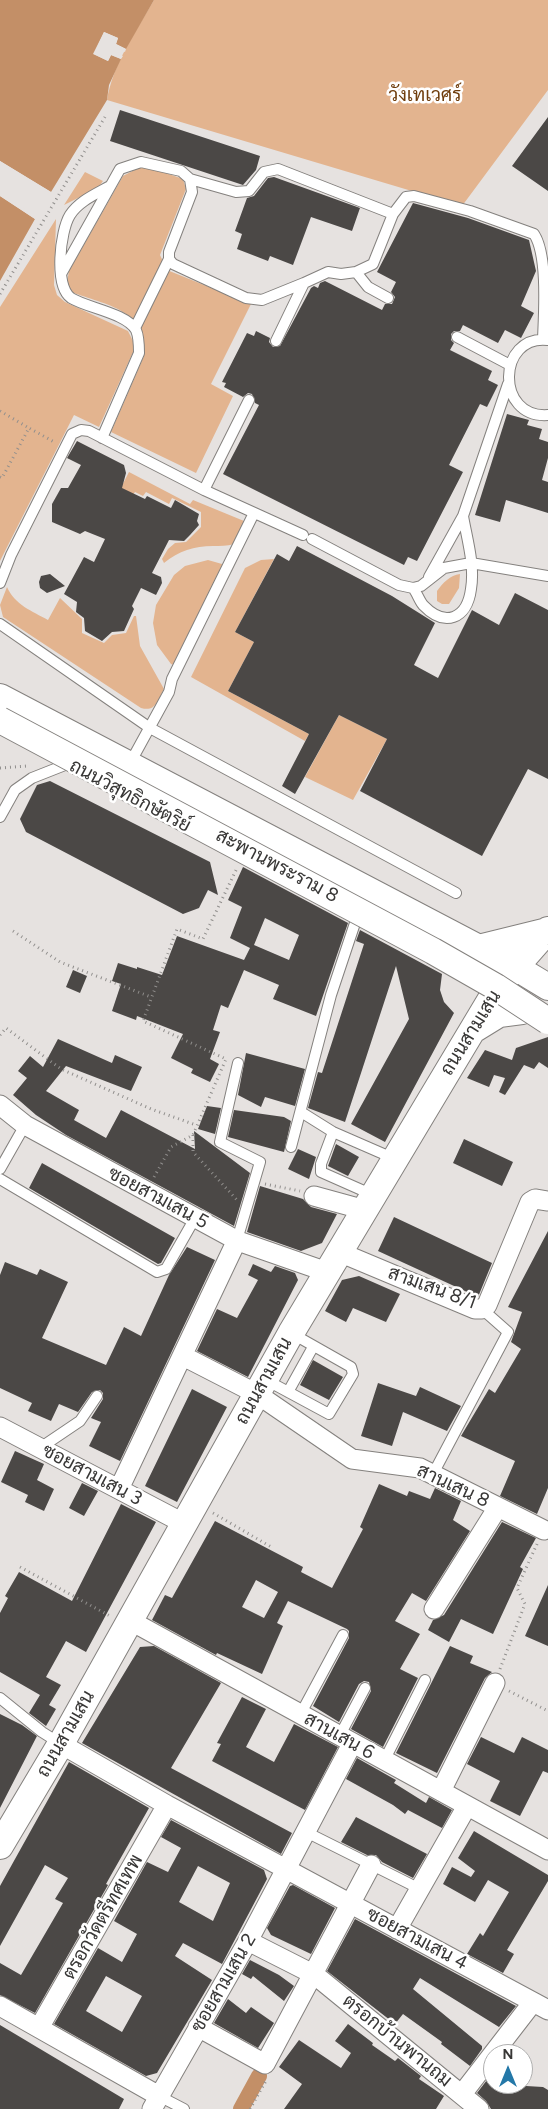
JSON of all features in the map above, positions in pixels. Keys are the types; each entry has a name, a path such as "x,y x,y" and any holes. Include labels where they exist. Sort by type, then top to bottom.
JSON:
{"main road":[{"name":"ถนนวิสุทธิกษัตริย์","path":"0,699 516,967 548,987"},
{"name":"สะพานพระราม 8","path":"0,699 453,943 540,1016"},
{"name":"สะพานพระราม 8","path":"0,720 425,946 496,987 540,1016"},
{"name":"ถนนวิสุทธิกษัตริย์","path":"0,726 357,917 494,994 540,1016"},
{"path":"62,759 53,740 66,732"},
{"path":"478,948 547,930 542,965 548,977"},
{"name":"ถนนสามเสน","path":"2,1837 61,1744 291,1333 471,1032 494,994 547,930"},
{"path":"470,980 474,1008 471,1032"},
{"path":"540,1016 532,1010 536,1000 543,994 548,994"},
{"path":"471,1032 491,1017 540,1016"}],"street":[{"name":"ซอยสามเสน 5","path":"0,1105 25,1125 145,1192 237,1240 333,1262"},
{"path":"308,1194 369,1203"},
{"name":"สามเสน 8/1","path":"333,1262 475,1309 482,1309 487,1305 530,1202 535,1199 548,1201"},
{"path":"119,1489 237,1240"},
{"name":"สานเสน 8","path":"183,1356 261,1387 352,1459 410,1466 433,1474 546,1531"},
{"name":"ซอยสามเสน 3","path":"0,1427 119,1489 190,1514"},
{"path":"434,1609 498,1507"},
{"name":"สานเสน 6","path":"129,1623 548,1850"},
{"path":"441,1791 495,1683"},
{"path":"287,1869 306,1832 345,1740"},
{"name":"ซอยสามเสน 4","path":"61,1744 167,1805 541,2006"},
{"name":"ตรอกวัดตรีทศเทพ","path":"39,2028 167,1805"},
{"path":"398,1929 467,1806"},
{"path":"198,2027 265,2064 315,1975 371,1865"},
{"name":"ซอยสามเสน 2","path":"155,2103 287,1869"},
{"name":"ตรอกบ้านพานถม","path":"248,1941 315,1975 479,2109"},
{"path":"0,2006 39,2028 155,2103"},
{"path":"462,2094 541,2006"}],"lane":[{"path":"61,274 120,169 141,162 181,171 190,179 236,192 249,192 264,172 278,169 393,214"},
{"path":"135,328 169,259 169,252 192,192 190,179"},
{"path":"102,438 139,353 139,338 135,328 118,318 71,298 62,288 61,274 63,233 70,215 80,204 112,185"},
{"path":"169,259 173,264 246,298 262,300 328,272 341,274 356,272 373,264 393,214 406,197 414,196 470,211 534,234 541,243 546,340 531,342 520,349 510,365 508,384 463,516 428,580"},
{"path":"356,272 368,287 388,298"},
{"path":"276,341 304,282"},
{"path":"457,337 510,365"},
{"path":"508,384 520,406 531,412 548,415"},
{"path":"204,490 249,400"},
{"path":"0,583 11,555 72,434 81,430 102,438 204,490 308,537 399,585 413,588 444,568 471,563 548,576"},
{"path":"128,766 150,728 254,513"},
{"path":"413,588 424,605 445,618 455,618 463,612 471,590 471,563 463,516"},
{"path":"0,624 150,728 456,893"},
{"path":"0,817 15,790 62,759"},
{"path":"291,1147 331,995 357,917"},
{"path":"237,1240 260,1162 220,1142 238,1063"},
{"path":"301,1112 333,1132 396,1159"},
{"path":"0,1169 25,1125"},
{"path":"333,1132 321,1164 321,1172 369,1203"},
{"path":"0,1179 157,1272 166,1269 195,1218"},
{"path":"433,1474 508,1332 482,1309"},
{"path":"261,1387 288,1392 329,1414 353,1374 351,1367 291,1333"},
{"path":"288,1392 313,1347"},
{"path":"40,1448 80,1421 96,1396"},
{"path":"300,1715 343,1635"},
{"path":"384,1761 425,1680"},
{"path":"345,1740 365,1688"},
{"path":"0,1698 42,1732 61,1744"},
{"path":"306,1832 420,1889"},
{"path":"155,2103 184,2109"}],"path":[{"path":"0,294 105,117"},
{"path":"0,411 65,448"},
{"path":"0,476 2,478 28,428"},
{"path":"242,856 203,940 177,929 143,1021 226,1059 196,1124 193,1135 193,1152 247,1211"},
{"path":"13,931 60,962 151,998"},
{"path":"0,1035 6,1028 61,1069 151,1108 196,1124"},
{"path":"145,1192 172,1147 193,1135"},
{"path":"261,1190 265,1183 308,1194"},
{"path":"190,1514 273,1548"},
{"path":"546,1531 517,1588 525,1604 495,1683 548,1711"},
{"path":"20,1567 129,1623"},
{"path":"250,2109 273,2068 265,2064"}],"green space":[{"name":"วังเทเวศร์","path":"154,0 548,0 548,90 462,206 107,100 114,74 120,61"},
{"path":"140,167 183,179 186,189 160,255 167,270 251,304 211,384 233,396 196,473 111,432 144,356 144,341 140,328 132,319 111,306 71,292 67,282 69,271 123,176"},
{"path":"85,172 103,181 98,188 64,205"},
{"path":"56,219 54,285 57,295 65,302 128,331 133,341 134,350 99,427 74,415 0,561 0,307"},
{"path":"129,472 190,504 193,500 244,521 234,544 193,548 175,555 164,563 162,559 168,549 175,543 186,542 201,527 201,512 172,498 169,504 146,492 143,496 135,492 123,511 112,505"},
{"path":"274,559 235,632 254,642 228,691 309,734 305,741 191,677 245,568 261,560"},
{"path":"208,560 222,564 222,569 174,665 171,664 157,645 153,623 156,605 174,575 185,566"},
{"path":"460,574 459,588 449,604 442,604 437,601 437,591 442,585 450,578"},
{"path":"7,587 19,603 48,620 60,598 82,619 82,633 104,643 112,635 126,633 134,616 136,616 140,646 164,689 153,707 141,708 3,617 0,605"},
{"path":"339,715 387,739 353,800 305,777"}],"shaded area":[{"path":"0,0 154,0 126,49 116,44 118,38 104,32 94,54 108,61 111,55 121,59 109,85 107,100 51,192 0,161"},
{"path":"0,196 35,219 0,281"}],"pier":[{"path":"104,32 118,38 116,44 126,49 125,52 114,46 115,39 106,35 97,53 107,58 112,52 123,56 121,59 111,55 108,61 93,54"},
{"path":"0,161 51,192 50,194 0,164"},
{"path":"0,193 36,216 35,219 0,196"}],"building":[{"path":"120,110 260,156 256,170 243,185 110,141"},
{"path":"548,117 548,191 512,166"},
{"path":"274,177 360,208 352,231 311,217 293,265 270,256 268,261 237,249 242,234 235,231 247,198 254,196 268,178"},
{"path":"413,203 468,218 529,240 536,271 521,306 534,313 521,338 505,330 498,343 463,325 460,331 454,331 451,334 451,340 454,343 450,350 492,371 488,380 498,385 487,407 480,404 449,465 463,472 417,561 408,557 404,565 223,474 259,405 255,403 252,394 248,393 243,397 224,387 226,383 222,382 247,333 254,336 256,331 270,338 269,342 273,347 280,346 311,288 314,286 318,288 320,283 325,281 382,310 385,304 392,304 395,297 391,292 396,282 377,272"},
{"path":"507,414 529,420 527,425 542,429 539,439 548,442 548,458 542,480 548,482 548,513 506,500 500,522 475,515"},
{"path":"77,441 124,465 126,473 122,488 145,499 147,496 171,508 175,500 199,514 197,521 199,525 184,541 169,540 152,573 161,577 162,583 156,595 141,588 132,606 134,609 124,631 112,632 102,641 85,631 84,618 76,612 77,602 64,594 84,557 94,562 105,539 85,531 80,534 52,522 52,504 61,488 68,488 81,465 67,458"},
{"path":"297,546 392,596 435,623 414,665 438,678 472,610 499,625 515,593 548,610 548,779 528,769 482,856 360,791 387,739 339,715 295,794 282,786 309,734 228,691 254,642 235,632 277,554 289,561"},
{"path":"50,574 65,586 47,593 40,588 39,582 41,576"},
{"path":"50,781 210,862 218,895 208,890 199,908 183,914 26,832 20,819 37,785"},
{"path":"243,867 348,923 316,1016 273,999 279,985 244,970 228,1008 221,1005 213,1030 220,1032 210,1059 219,1064 210,1082 191,1073 193,1069 171,1058 183,1034 137,1016 136,1020 112,1011 121,984 112,981 118,963 162,975 177,936 244,960 250,948 230,938 242,907 228,900","holes":["265,918 299,935 289,960 254,945"]},
{"path":"360,930 442,974 440,990 444,1002 454,1013 385,1142 351,1124 409,1019 396,966 345,1122 308,1108 318,1072 322,1073 364,944 356,941"},
{"path":"73,970 87,976 80,993 66,987"},
{"path":"548,1037 548,1068 539,1062 534,1069 524,1065 505,1095 499,1092 505,1078 494,1075 489,1087 467,1078 485,1050 512,1060 516,1048"},
{"path":"58,1039 112,1063 115,1055 142,1067 131,1091 66,1066 46,1091 79,1110 74,1120 106,1138 121,1110 195,1149 194,1131 250,1173 234,1226 66,1135 36,1115 13,1095 27,1078 18,1071 30,1056 43,1067"},
{"path":"246,1053 305,1069 295,1106 265,1097 261,1107 238,1095"},
{"path":"207,1106 221,1108 215,1134 198,1129"},
{"path":"234,1110 284,1117 291,1121 284,1152 228,1137"},
{"path":"464,1139 513,1162 502,1186 453,1163"},
{"path":"336,1144 359,1157 348,1176 328,1166"},
{"path":"298,1149 316,1157 309,1179 288,1169"},
{"path":"42,1163 175,1238 161,1263 158,1264 29,1188"},
{"path":"260,1186 303,1199 311,1207 337,1214 322,1243 301,1251 247,1232"},
{"path":"394,1217 492,1263 478,1297 378,1251"},
{"path":"548,1231 548,1488 537,1514 500,1496 515,1461 461,1436 489,1389 495,1393 521,1349 511,1342 522,1312 508,1307"},
{"path":"187,1247 215,1260 120,1461 89,1446 101,1422 91,1418 103,1399 103,1393 100,1390 92,1392 78,1412 59,1404 51,1421 28,1411 32,1403 0,1388 0,1275 5,1262 37,1275 40,1269 68,1282 42,1338 106,1365 124,1327 141,1336 169,1275"},
{"path":"253,1264 271,1272 275,1266 295,1273 298,1280 248,1377 197,1351 217,1309 237,1318 258,1280 248,1275"},
{"path":"359,1276 400,1294 386,1322 353,1308 346,1322 325,1311 342,1280"},
{"path":"313,1360 343,1377 329,1400 300,1385"},
{"path":"378,1383 416,1396 420,1387 461,1406 447,1431 403,1412 392,1446 361,1436"},
{"path":"192,1389 227,1407 177,1502 145,1486"},
{"path":"15,1451 44,1464 37,1480 54,1489 44,1511 25,1502 28,1495 1,1482"},
{"path":"82,1483 98,1491 84,1516 69,1508"},
{"path":"379,1484 407,1496 409,1491 430,1499 435,1488 461,1501 453,1520 470,1531 426,1601 412,1593 395,1621 420,1634 400,1669 418,1678 383,1747 351,1729 371,1691 369,1682 364,1681 359,1684 339,1722 313,1706 349,1638 349,1631 347,1629 288,1601 277,1623 283,1626 262,1674 217,1653 216,1655 152,1620 165,1595 172,1598 215,1521 303,1567 301,1572 332,1588 363,1529 360,1527","holes":["256,1580 278,1592 264,1618 242,1607"]},
{"path":"121,1504 156,1522 86,1652 66,1641 46,1677 61,1685 49,1705 56,1709 46,1726 29,1713 40,1695 0,1672 0,1613 8,1598 5,1596 19,1572 72,1601"},
{"path":"502,1522 536,1538 520,1567 523,1569 493,1634 461,1619 449,1642 428,1630 433,1620 444,1615"},
{"path":"548,1585 548,1646 525,1636"},
{"path":"154,1646 221,1683 171,1768 292,1833 281,1854 82,1743 140,1647"},
{"path":"450,1646 473,1656 470,1663 492,1672 485,1678 437,1773 396,1753"},
{"path":"242,1697 266,1709 246,1747 274,1762 294,1724 338,1747 305,1810 212,1761 221,1744 217,1743"},
{"path":"0,1714 22,1725 37,1736 0,1808"},
{"path":"481,1737 514,1753 522,1737 548,1750 548,1773 543,1771 520,1816 490,1801 500,1781 467,1764"},
{"path":"357,1758 396,1780 394,1783 426,1803 429,1797 452,1810 442,1828 408,1810 405,1814 393,1805 346,1779"},
{"path":"69,1762 149,1808 106,1884 108,1885 35,2013 0,1995 0,1963 21,1975 63,1903 55,1899 68,1878 45,1865 0,1946 0,1886"},
{"path":"356,1817 427,1854 413,1878 382,1862 376,1855 367,1855 341,1842"},
{"path":"171,1820 264,1870 267,1879 222,1964 183,1943 175,1956 212,1980 157,2073 146,2076 54,2024 98,1948 122,1962 137,1934 114,1921 147,1862 168,1872 181,1848 161,1837","holes":["198,1866 230,1883 213,1921 179,1902","106,1976 142,1996 122,2032 86,2011"]},
{"path":"474,1831 548,1875 548,1881 507,1950 514,1954 503,1973 467,1954 480,1933 483,1936 509,1892 488,1880 475,1902 443,1884 452,1867 471,1877 475,1871 458,1858"},
{"path":"293,1885 335,1908 311,1954 271,1935 267,1928 290,1886"},
{"path":"355,1919 516,2006 499,2027 420,1978 413,1989 482,2046 482,2049 470,2066 441,2044 442,2042 403,2014 395,2024 327,1971"},
{"path":"250,1960 279,1975 294,1986 284,2001 253,1976 251,1979 242,1974"},
{"path":"228,1999 246,2013 251,2007 274,2023 258,2048 214,2023"},
{"path":"348,2024 373,2043 372,2045 395,2061 398,2058 421,2076 419,2079 444,2096 436,2109 284,2109 302,2084 279,2067 299,2040 341,2068 351,2053 335,2041"},
{"path":"0,2025 124,2099 119,2109 0,2109"},
{"path":"483,2085 483,2094 533,2094 533,2086 543,2087 548,2090 548,2109 491,2109 486,2101 477,2093"}],"waterway":[{"path":"241,2109 259,2076"}]}
